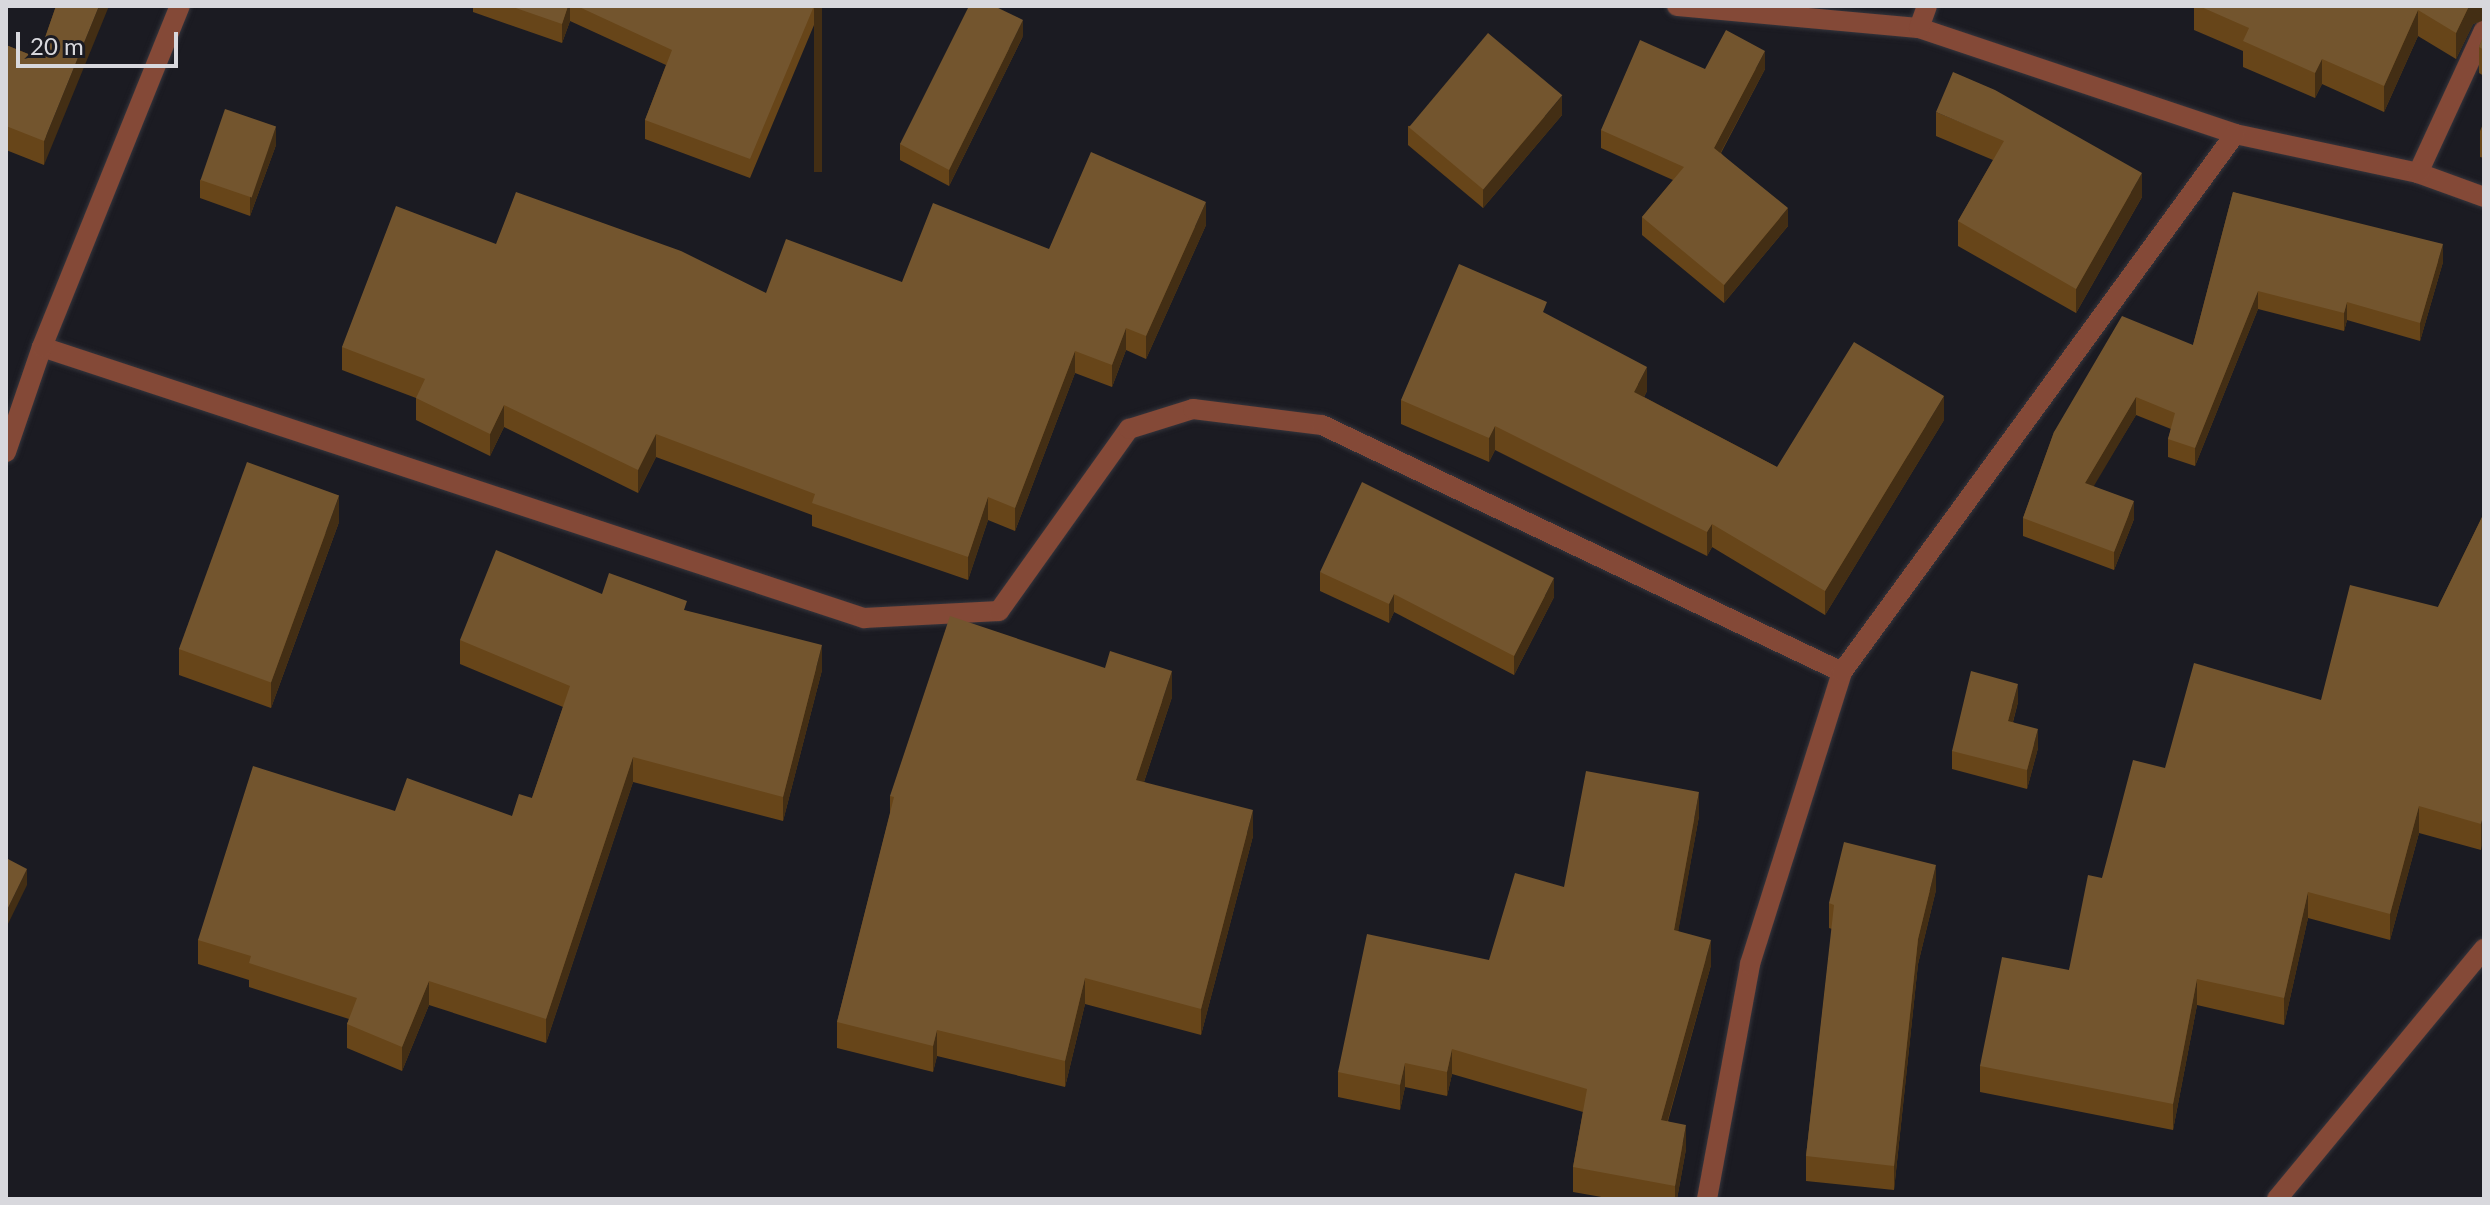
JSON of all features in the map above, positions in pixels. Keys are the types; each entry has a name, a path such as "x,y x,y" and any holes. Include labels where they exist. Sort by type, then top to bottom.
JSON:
{"street":[{"path":"6,452 42,347 180,6"},
{"path":"1677,6 1919,28 2235,134 2418,173 2484,197"},
{"path":"1919,28 1927,6"},
{"path":"2418,173 2484,30"},
{"path":"1707,1199 1750,964 1842,672 2235,134"},
{"path":"42,347 864,618 999,611 1129,429 1193,409 1322,425 1842,672"},
{"path":"2277,1199 2484,949"}],"building":[{"path":"56,6 99,6 44,141 6,126 6,45 38,58"},
{"path":"510,6 568,6 562,24"},
{"path":"577,6 814,6 750,159 645,120 672,50"},
{"path":"969,6 994,6 1023,20 949,170 900,144"},
{"path":"2199,6 2469,6 2456,33 2418,10 2384,86 2322,59 2315,73 2243,41 2249,28"},
{"path":"1726,30 1765,51 1714,148 1788,208 1724,285 1642,217 1684,167 1601,130 1640,40 1705,69"},
{"path":"1488,33 1562,95 1483,190 1409,127"},
{"path":"1953,72 1995,90 2142,173 2076,289 1958,221 2004,141 1936,112"},
{"path":"225,109 276,127 252,197 201,180"},
{"path":"1091,152 1206,202 1146,336 1126,328 1112,365 1075,351 1015,508 988,497 968,557 812,503 815,494 656,434 638,470 504,405 490,434 416,398 425,379 342,347 396,206 496,244 516,192 681,251 766,293 786,239 902,282 933,203 1049,249"},
{"path":"2233,192 2443,244 2420,323 2347,302 2344,313 2258,291 2195,448 2168,439 2175,413 2136,397 2085,483 2134,501 2114,552 2023,518 2054,432 2122,316 2193,345"},
{"path":"1459,264 1547,302 1543,312 1647,367 1634,392 1777,467 1854,342 1944,396 1825,591 1712,524 1707,532 1495,426 1489,438 1401,400"},
{"path":"247,462 339,496 271,683 179,649"},
{"path":"1362,482 1554,578 1514,656 1394,594 1389,604 1320,572"},
{"path":"2484,513 2484,812 2481,824 2419,806 2390,914 2308,892 2284,998 2197,979 2173,1104 1980,1066 2002,957 2069,970 2088,875 2102,878 2133,760 2165,768 2194,663 2321,700 2350,585 2438,607"},
{"path":"496,550 602,594 609,573 687,601 684,610 822,645 783,797 633,757 546,1019 429,981 402,1047 347,1024 357,998 249,963 251,956 198,940 253,766 395,811 407,778 512,816 519,794 532,798 570,686 460,640"},
{"path":"950,616 1105,668 1110,651 1172,671 1136,780 1253,810 1201,1009 1085,978 1065,1061 937,1030 933,1046 837,1022 894,797 890,796"},
{"path":"1971,671 2018,684 2008,721 2038,729 2027,770 1952,751"},
{"path":"1586,771 1699,792 1674,930 1711,940 1661,1120 1686,1125 1675,1186 1573,1167 1587,1089 1452,1049 1447,1072 1405,1063 1400,1085 1338,1072 1367,934 1489,960 1515,873 1564,887"},
{"path":"1844,842 1936,865 1918,939 1894,1166 1806,1156 1834,905 1829,903"},
{"path":"6,858 27,869 6,912"}]}
